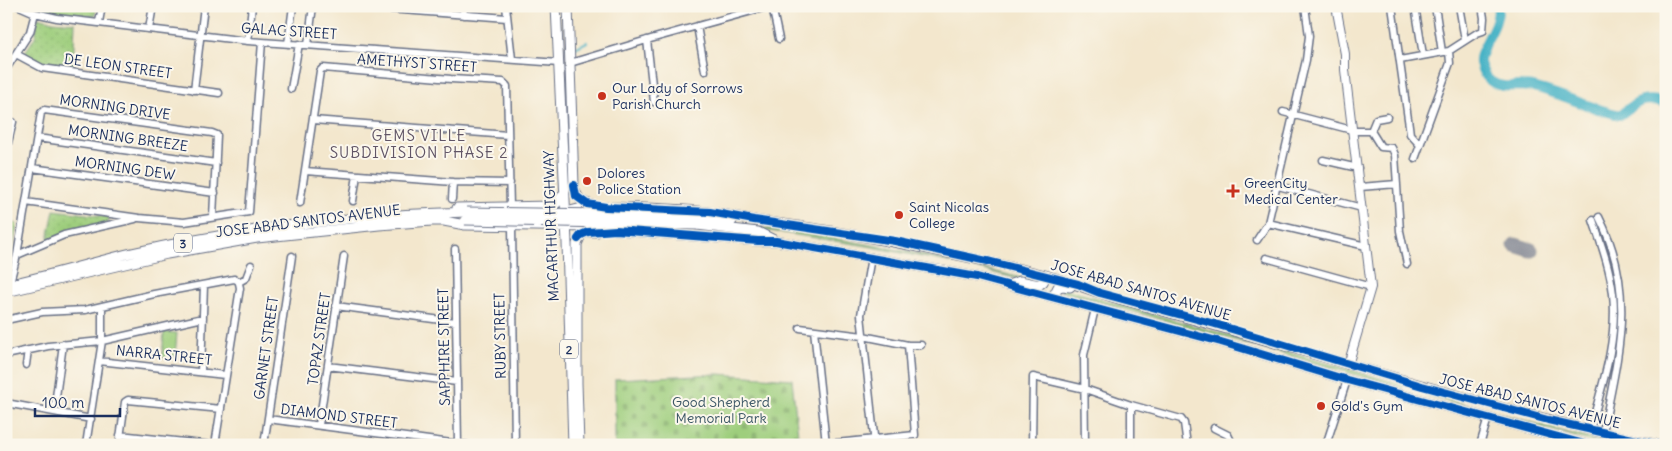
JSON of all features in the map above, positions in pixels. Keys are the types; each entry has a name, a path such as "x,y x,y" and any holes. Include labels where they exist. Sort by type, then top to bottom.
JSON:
{"highway":[{"name":"MACARTHUR HIGHWAY","path":"556,6 554,63 566,227 572,445"},
{"name":"MACARTHUR HIGHWAY","path":"568,6 574,185 576,196"},
{"path":"439,213 466,207 551,206 557,203 564,193"},
{"name":"JOSE ABAD SANTOS AVENUE","path":"576,196 587,204 606,207"},
{"path":"511,207 512,226"},
{"name":"JOSE ABAD SANTOS AVENUE","path":"565,216 570,211 586,207 710,212 894,242 1078,284 1100,293 1215,324 1407,382 1590,430 1659,445"},
{"path":"586,207 583,210 581,220 588,227"},
{"name":"JOSE ABAD SANTOS AVENUE","path":"279,232 312,223 439,213"},
{"name":"3","path":"439,213 466,216 605,214 697,221 740,222 754,220"},
{"name":"3","path":"444,221 466,216"},
{"name":"JOSE ABAD SANTOS AVENUE","path":"7,290 128,254 279,232 379,225 444,221 465,225 588,227 776,241 977,277 1221,342 1348,380 1588,445"},
{"name":"3","path":"697,221 758,232 776,241"},
{"name":"JOSE ABAD SANTOS AVENUE","path":"578,239 588,232 616,230"},
{"name":"MACARTHUR HIGHWAY","path":"578,239 577,348 579,445"},
{"path":"1008,286 1020,282 1039,285 1046,276"},
{"path":"1053,297 1058,287 1075,288 1078,284"},
{"path":"1404,395 1407,382"},
{"path":"1420,400 1422,386"}],"main road":[{"path":"1336,6 1345,54 1352,131 1372,287 1348,365"}],"street":[{"name":"GALAC STREET","path":"19,6 36,13 57,18 200,36 554,63"},
{"path":"99,22 102,6"},
{"path":"149,29 152,6"},
{"path":"194,90 204,6"},
{"path":"248,41 252,6"},
{"path":"288,44 293,6"},
{"path":"308,45 313,6"},
{"path":"348,6 420,9 507,18"},
{"path":"463,6 464,15"},
{"path":"506,6 512,59"},
{"path":"570,63 771,6 779,39"},
{"path":"1257,240 1268,223 1278,186 1309,44 1309,26 1305,6"},
{"path":"1392,6 1408,126 1410,134 1419,144"},
{"path":"1414,6 1423,55"},
{"path":"1415,159 1450,62 1435,6"},
{"path":"1459,6 1465,40"},
{"path":"1400,60 1446,52 1483,31 1484,18 1482,6"},
{"path":"6,69 30,32 36,13"},
{"path":"697,26 705,72"},
{"path":"647,40 654,102"},
{"path":"26,202 139,218 184,222 249,212 262,42"},
{"path":"291,89 299,44"},
{"name":"DE LEON STREET","path":"16,54 42,68 219,93"},
{"name":"AMETHYST STREET","path":"313,120 320,71 323,68 503,82 507,86 508,135"},
{"name":"MORNING DRIVE","path":"7,290 16,255 41,113 44,110 217,135 214,218"},
{"path":"1283,112 1352,131 1371,131"},
{"path":"1371,131 1376,120 1387,117"},
{"path":"300,204 313,120 508,135 511,207"},
{"path":"6,151 13,122"},
{"path":"1371,131 1381,147 1392,148 1395,155 1400,231 1407,264"},
{"name":"MORNING BREEZE","path":"37,138 216,163"},
{"path":"1323,160 1358,168"},
{"name":"MORNING DEW","path":"32,168 214,193"},
{"path":"305,171 453,182 510,183"},
{"path":"353,201 357,175"},
{"path":"452,199 453,182"},
{"path":"1360,188 1397,184"},
{"path":"1278,186 1362,208"},
{"path":"16,255 64,235 139,218"},
{"path":"1590,430 1607,363 1614,308 1608,266 1596,218 1612,246 1622,295 1621,340 1603,432"},
{"path":"1268,223 1366,246"},
{"name":"RUBY STREET","path":"512,226 515,445"},
{"name":"SAPPHIRE STREET","path":"455,249 458,445"},
{"name":"GARNET STREET","path":"264,445 292,256"},
{"name":"TOPAZ STREET","path":"319,425 344,256"},
{"path":"872,257 861,308 875,442"},
{"path":"1266,258 1372,287"},
{"path":"1608,266 1616,263"},
{"path":"239,282 246,278 251,265"},
{"path":"6,320 42,312 85,310 154,294 234,279 239,282"},
{"path":"120,435 214,445 240,288 239,282"},
{"path":"201,372 204,285"},
{"path":"86,445 102,341 102,306"},
{"path":"336,306 456,322"},
{"path":"1085,445 1084,355 1095,309"},
{"path":"6,355 63,344 102,341 203,318"},
{"path":"800,328 921,346"},
{"path":"814,330 826,444 875,442 916,434 908,345"},
{"path":"54,412 63,344"},
{"path":"26,365 28,350"},
{"name":"NARRA STREET","path":"99,361 226,375"},
{"path":"1607,363 1616,364"},
{"path":"328,366 457,382"},
{"path":"1032,445 1033,377 1085,389 1131,405 1181,419 1186,430 1187,445"},
{"path":"1326,445 1348,380"},
{"path":"119,445 126,402 128,400 221,409"},
{"path":"6,403 91,419"},
{"path":"1131,405 1131,445"},
{"path":"1480,445 1488,418"},
{"name":"DIAMOND STREET","path":"268,419 467,445"},
{"path":"1214,428 1228,435 1233,445"}],"green space":[{"path":"28,6 97,6 95,16 41,12"},
{"path":"38,17 53,21 75,23 73,68 43,64 24,54 35,37"},
{"path":"54,210 110,217 108,223 48,239"},
{"path":"6,221 17,224 8,276 6,277"},
{"path":"698,222 784,231 869,244 1038,282 867,246"},
{"path":"1061,288 1404,385 1403,388 1061,291"},
{"path":"164,332 177,333 175,357 162,357"},
{"name":"Good Shepherd Memorial Park","path":"718,374 792,379 799,445 615,445 615,379"},
{"path":"1425,393 1613,445 1604,445 1425,395"}],"waterway":[{"path":"1498,6 1496,22 1480,57 1483,71 1492,82 1501,86 1533,87 1620,115 1641,101 1652,100 1666,103"},
{"path":"575,48 587,42"}],"taxiway":[{"path":"1515,245 1531,250"}],"cycle path":[{"path":"574,185 576,196 587,204 606,207 710,212 895,241 987,261 1078,284 1100,293 1215,324 1422,386 1548,420 1659,445"},
{"path":"578,239 581,235 588,232 616,230 776,241 977,277 1221,342 1347,380 1588,445"}],"place":[{"name":"Our Lady of Sorrows Parish Church","path":"602,96"},
{"name":"Dolores Police Station","path":"587,181"},
{"name":"GreenCity Medical Center","path":"1233,191"},
{"name":"Saint Nicolas College","path":"899,215"},
{"name":"Gold's Gym","path":"1321,406"}],"district":[{"name":"GEMS VILLE SUBDIVISION PHASE 2","path":"419,144"}]}
